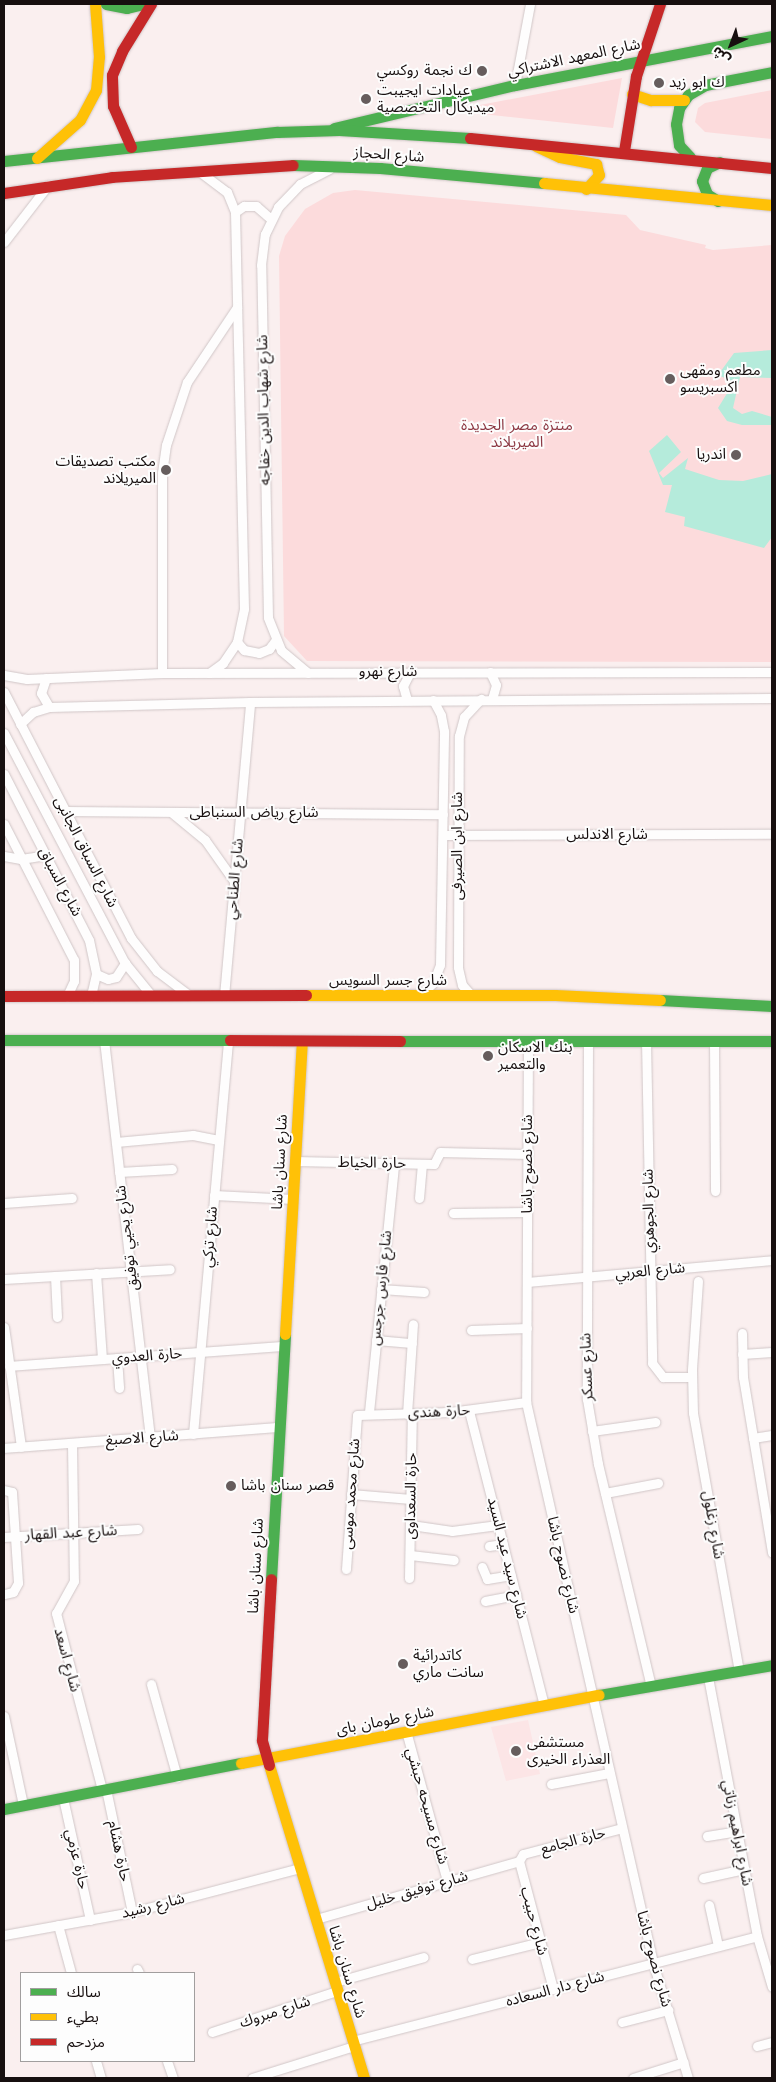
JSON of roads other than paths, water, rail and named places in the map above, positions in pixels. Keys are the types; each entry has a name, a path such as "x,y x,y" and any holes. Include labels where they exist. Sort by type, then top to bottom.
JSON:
{"main road":[{"path":"37,158 80,120 96,90 99,69 95,4"},
{"path":"106,4 126,8 143,4"},
{"path":"131,147 113,106 112,75 119,57 151,4"},
{"path":"624,151 632,94 641,59 660,4"},
{"name":"شارع المعهد الاشتراكي","path":"326,130 515,85 641,59 772,36"},
{"path":"690,157 680,145 676,134 677,116 684,100 701,87 772,72"},
{"path":"632,94 651,100 684,100"},
{"name":"شارع الحجاز","path":"4,161 131,147 326,130 530,142 690,157 772,168"},
{"path":"530,142 555,155 596,164 600,175 586,189"},
{"path":"718,201 707,194 702,181 707,168 720,162"},
{"name":"شارع الحجاز","path":"4,193 49,184 196,169 277,165 337,166 772,205"},
{"name":"شارع جسر السويس","path":"4,996 555,995 772,1006"},
{"path":"4,1040 772,1041"},
{"name":"شارع سنان باشا","path":"302,1041 262,1730 266,1760 364,2078"},
{"name":"شارع طومان باى","path":"4,1809 592,1696 772,1665"}],"street":[{"path":"515,85 530,4"},
{"name":"شارع شهاب الدين خفاجه","path":"308,673 286,657 275,641 267,608 261,265 263,245 271,219 300,184 337,166"},
{"name":"شارع شهاب الدين خفاجه","path":"196,169 220,185 231,199 235,212 244,609 237,642 222,663 209,673"},
{"path":"4,242 7,230 49,184"},
{"path":"235,212 244,206 256,206 271,219"},
{"path":"162,673 162,474 166,445 187,382 237,307"},
{"path":"237,642 244,650 259,653 275,641"},
{"path":"407,700 403,686 410,672"},
{"path":"490,672 496,685 492,699"},
{"name":"شارع نهرو","path":"4,675 46,678 162,673 772,672"},
{"path":"46,678 41,693 49,707"},
{"name":"شارع السباق الجانبى","path":"4,692 113,904 143,956 167,980 190,996"},
{"name":"شارع نهرو","path":"20,724 33,712 49,707 481,699 772,698"},
{"name":"شارع ابن الصيرفى","path":"472,996 462,985 458,971 460,731 467,713 481,699"},
{"name":"شارع ابن الصيرفى","path":"419,996 433,983 440,965 444,727 433,700"},
{"name":"شارع الطناحي","path":"224,996 250,702"},
{"name":"شارع السباق","path":"4,733 126,963 151,996"},
{"path":"14,753 30,745"},
{"name":"شارع السباق","path":"4,774 89,940 96,974 90,996"},
{"name":"شارع رياض السنباطى","path":"65,811 443,814"},
{"path":"171,812 205,840 234,882"},
{"path":"4,824 74,960 74,981 66,996"},
{"name":"شارع الاندلس","path":"443,835 772,834"},
{"path":"4,856 21,859 46,855"},
{"path":"98,912 113,904"},
{"path":"96,974 112,979 120,975 126,963"},
{"name":"شارع يحيي توفيق","path":"104,1040 150,1437"},
{"name":"شارع نصوح باشا","path":"528,1040 526,1402 609,1773 654,1963 688,2078"},
{"name":"شارع عسكر","path":"588,1040 585,1362 592,1431 651,1687"},
{"name":"شارع الجوهري","path":"646,1040 652,1363 663,1377 692,1377"},
{"name":"شارع تركي","path":"193,1434 228,1041"},
{"path":"714,1041 715,1191"},
{"path":"116,1142 194,1135 219,1140"},
{"name":"حارة الخياط","path":"295,1161 434,1164 440,1152 528,1154"},
{"name":"شارع فارس جرجس","path":"369,1412 394,1164"},
{"path":"419,1198 422,1164"},
{"path":"120,1172 172,1169"},
{"path":"214,1195 293,1199"},
{"path":"4,1203 72,1198"},
{"path":"453,1213 527,1212"},
{"name":"شارع العربي","path":"527,1282 772,1260"},
{"path":"4,1279 170,1269"},
{"path":"96,1273 102,1359"},
{"path":"55,1276 57,1317"},
{"name":"شارع زغلول","path":"698,1282 692,1377 695,1424 739,1671"},
{"path":"381,1289 424,1292"},
{"name":"حارة السعداوى","path":"409,1578 412,1499 409,1414 413,1324"},
{"path":"4,1328 21,1446"},
{"path":"471,1330 527,1328"},
{"path":"742,1333 742,1354 753,1438 768,1505 772,1553"},
{"path":"376,1340 412,1343"},
{"name":"حارة العدوي","path":"9,1366 284,1346"},
{"path":"742,1354 772,1352"},
{"path":"118,1358 119,1388"},
{"name":"حارة هندى","path":"369,1412 409,1414 469,1411 526,1402"},
{"name":"شارع سيد عيد السيد","path":"469,1411 482,1478 498,1525 544,1705"},
{"name":"شارع محمد موسى","path":"346,1569 356,1420 359,1413 369,1412"},
{"path":"592,1431 655,1422"},
{"name":"شارع الاصبغ","path":"4,1448 280,1427"},
{"path":"753,1438 772,1435"},
{"name":"شارع اسعد","path":"72,1443 74,1581 68,1595 58,1606 57,1621 104,1790"},
{"path":"605,1493 658,1484"},
{"path":"4,1594 13,1592 18,1583 12,1492 5,1490"},
{"path":"351,1494 412,1499"},
{"path":"411,1526 452,1531 498,1525"},
{"name":"شارع عبد القهار","path":"4,1537 138,1529"},
{"path":"489,1546 503,1544"},
{"path":"410,1555 454,1560"},
{"path":"482,1567 487,1579 511,1575"},
{"path":"485,1601 516,1595"},
{"name":"شارع ابراهيم زناتي","path":"708,1677 757,1936 768,1954 772,1987"},
{"path":"151,1684 177,1776"},
{"path":"4,1716 23,1805"},
{"name":"شارع مسيحه حبشي","path":"406,1732 447,1881"},
{"path":"551,1784 609,1773"},
{"name":"حارة هشام","path":"104,1790 132,1912"},
{"name":"حارة عزمي","path":"63,1798 90,1920"},
{"name":"حارة الجامع","path":"521,1858 622,1828"},
{"path":"707,1836 737,1830"},
{"name":"شارع توفيق خليل","path":"316,1919 521,1858"},
{"name":"شارع حبيب","path":"521,1858 553,1989"},
{"name":"شارع رشيد","path":"4,1934 132,1912 300,1868"},
{"path":"703,1878 744,1869"},
{"path":"709,1905 718,1946"},
{"path":"58,1925 72,1972"},
{"name":"شارع دار السعاده","path":"252,2078 353,2044 757,1936"},
{"path":"472,1959 540,1942"},
{"name":"شارع مبروك","path":"212,2032 424,1957"},
{"path":"622,2022 668,2010"},
{"path":"757,2046 772,2042"},
{"path":"96,2062 101,2078"},
{"path":"167,2062 173,2078"},
{"path":"633,2078 684,2062"}],"place":[{"name":"ك نجمة روكسي","path":"482,71"},
{"name":"ك ابو زيد","path":"659,83"},
{"name":"عيادات ايجيبت ميديكال التخصصية","path":"366,99"},
{"name":"مطعم ومقهى اكسبريسو","path":"670,379"},
{"name":"اندريا","path":"736,455"},
{"name":"مكتب تصديقات الميريلاند","path":"166,470"},
{"name":"بنك الاسكان والتعمير","path":"488,1056"},
{"name":"قصر سنان باشا","path":"231,1486"},
{"name":"كاتدرائية سانت ماري","path":"403,1664"},
{"name":"مستشفى العذراء الخيرى","path":"516,1751"}],"park label":[{"name":"منتزة مصر الجديدة الميريلاند","path":"517,434"}]}
